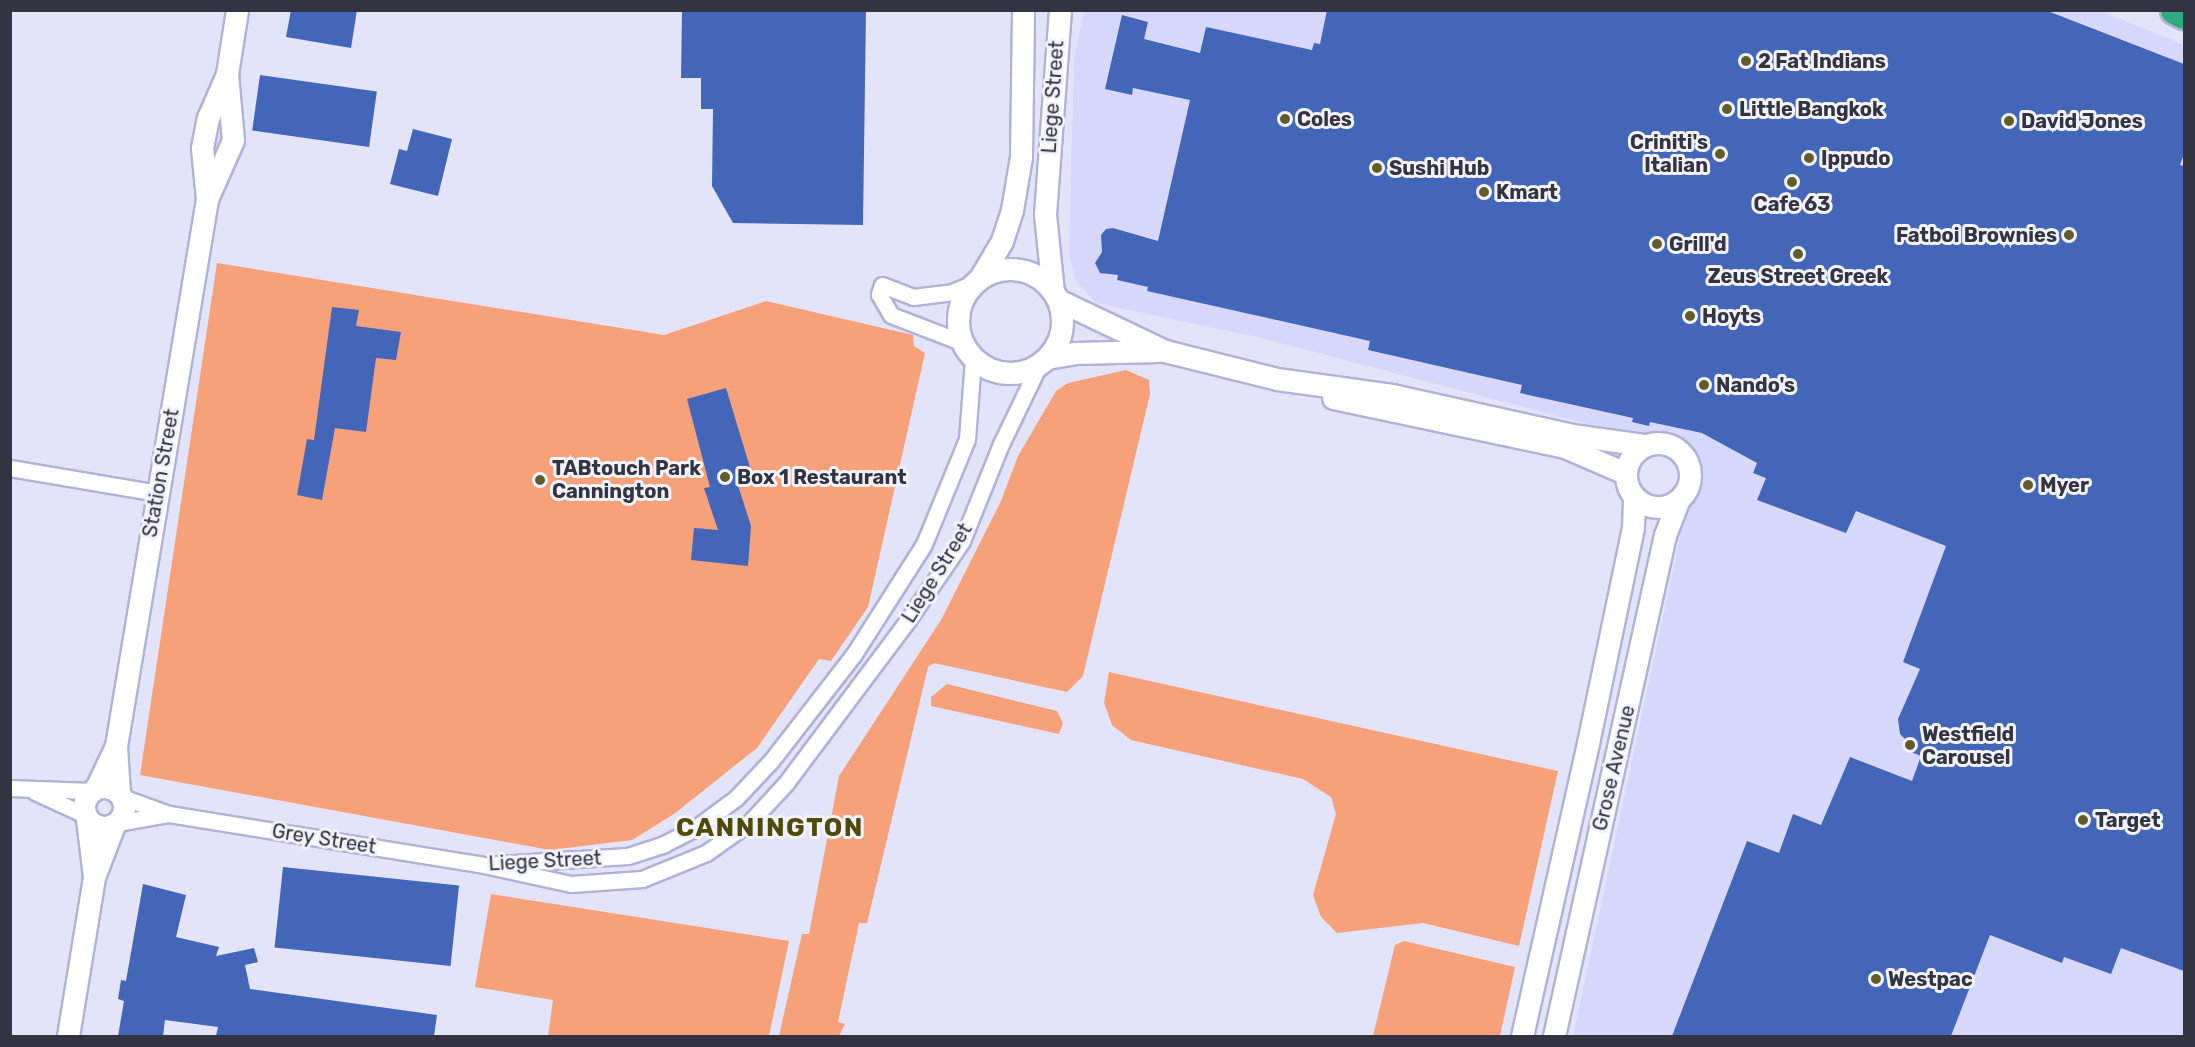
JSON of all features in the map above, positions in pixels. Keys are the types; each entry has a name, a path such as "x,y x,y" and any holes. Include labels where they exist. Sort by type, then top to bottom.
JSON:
{"highway":[{"path":"2174,10 2184,15"}],"street":[{"name":"Station Street","path":"120,795 116,746 207,200 233,140 227,74 237,10"},
{"name":"Liege Street","path":"976,281 1005,231 1021,157 1023,10"},
{"name":"Liege Street","path":"1056,296 1045,214 1060,10"},
{"name":"Station Street","path":"207,200 202,148 208,118 227,74"},
{"path":"1165,351 1074,353 1043,361 1010,374 990,370 967,350 891,315 879,294 882,285 913,297 952,292 999,270 1020,269 1039,277 1056,296 1165,351 1277,379 1392,395 1572,435 1645,446 1670,445 1687,462 1689,486 1678,501 1656,508 1634,498 1625,473 1628,461 1645,446"},
{"path":"967,350 958,312 976,281"},
{"path":"1043,361 1061,330 1056,296"},
{"name":"Liege Street","path":"479,864 572,862 628,856 697,827 736,798 771,761 854,654 924,544 967,439 967,350"},
{"name":"Liege Street","path":"479,864 571,884 642,879 706,853 750,822 807,755 908,620 962,541 1043,361"},
{"path":"1277,379 1295,390 1565,447 1625,473"},
{"path":"10,468 158,493"},
{"name":"Grose Avenue","path":"1522,1036 1588,743 1633,527 1634,498"},
{"name":"Grose Avenue","path":"1554,1036 1662,546 1678,501"},
{"name":"Station Street","path":"94,790 116,746"},
{"path":"10,788 35,792 94,790 108,787 120,795 124,808 115,824 94,877 68,1036"},
{"path":"94,790 84,802 94,877"},
{"path":"35,792 102,827 115,824"},
{"name":"Grey Street","path":"120,795 169,814 479,864"},
{"name":"Grey Street","path":"115,824 169,814"}],"shaded area":[{"name":"Westfield Carousel","path":"2098,10 2184,45 2184,1036 1573,1036 1698,453 1261,338 1096,303 1076,281 1069,255 1074,59 1084,11"},
{"name":"TABtouch Park Cannington","path":"217,263 664,335 766,301 913,335 914,346 925,353 868,607 831,661 819,659 757,748 674,814 632,840 550,850 140,775"},
{"path":"1126,370 1149,380 1150,394 1083,676 1067,692 934,663 928,667 867,923 859,923 838,1022 845,1024 839,1036 779,1036 802,934 809,934 839,776 941,620 1001,501 1018,456 1056,391 1068,383"},
{"path":"1109,672 1558,771 1519,946 1423,923 1337,933 1321,917 1313,895 1336,814 1331,797 1303,779 1131,740 1112,725 1104,703"},
{"path":"947,684 1057,711 1063,723 1059,734 931,706 931,697"},
{"path":"491,894 789,941 769,1036 548,1036 553,1000 475,987"},
{"path":"1404,941 1515,967 1500,1036 1373,1036 1395,945"}],"building":[{"path":"291,10 357,10 351,48 286,37"},
{"path":"682,10 866,10 863,225 733,223 712,186 713,109 701,109 701,78 681,78"},
{"name":"Westfield Carousel","path":"1327,10 2045,10 2184,64 2184,154 2180,165 2184,166 2184,971 2121,948 2111,974 2064,957 2062,963 1990,935 1951,1036 1672,1036 1747,841 1779,853 1793,814 1821,825 1850,757 1912,781 1921,756 1911,752 1913,747 1900,734 1898,719 1920,669 1903,662 1946,546 1856,511 1846,533 1757,500 1766,478 1753,473 1757,463 1702,433 1650,422 1649,426 1632,422 1633,418 1520,393 1522,385 1368,350 1370,341 1147,291 1148,287 1117,280 1118,275 1100,273 1095,263 1102,252 1101,235 1106,229 1113,228 1158,241 1190,100 1133,88 1132,95 1105,89 1122,15 1148,22 1144,39 1200,53 1206,27 1312,50 1314,43 1320,44"},
{"path":"260,75 377,91 369,147 252,130"},
{"path":"413,129 452,139 438,196 390,184 399,149 407,151"},
{"path":"332,307 359,310 356,326 401,332 396,360 376,358 366,432 335,428 322,500 297,495 307,439 314,440"},
{"name":"Box 1 Restaurant","path":"726,388 752,474 736,479 751,526 748,566 691,560 694,528 718,530 704,488 710,487 687,399"},
{"path":"283,867 459,886 451,966 275,948"},
{"path":"143,884 186,895 176,937 219,947 216,956 254,948 258,962 245,965 250,989 437,1015 434,1036 216,1036 218,1027 165,1020 163,1036 118,1036 124,1001 118,999 121,980 126,981"}],"place":[{"name":"2 Fat Indians","path":"1746,61"},
{"name":"Little Bangkok","path":"1727,109"},
{"name":"Coles","path":"1285,119"},
{"name":"David Jones","path":"2009,121"},
{"name":"Criniti's Italian","path":"1720,154"},
{"name":"Ippudo","path":"1809,158"},
{"name":"Sushi Hub","path":"1377,168"},
{"name":"Cafe 63","path":"1792,182"},
{"name":"Kmart","path":"1484,192"},
{"name":"Fatboi Brownies","path":"2069,235"},
{"name":"Grill'd","path":"1657,244"},
{"name":"Zeus Street Greek","path":"1798,254"},
{"name":"Hoyts","path":"1690,316"},
{"name":"Nando's","path":"1704,385"},
{"name":"Box 1 Restaurant","path":"725,477"},
{"name":"TABtouch Park Cannington","path":"540,480"},
{"name":"Myer","path":"2028,485"},
{"name":"Westfield Carousel","path":"1910,745"},
{"name":"Target","path":"2083,820"},
{"name":"Westpac","path":"1876,979"}],"district":[{"name":"CANNINGTON","path":"770,828"}]}
